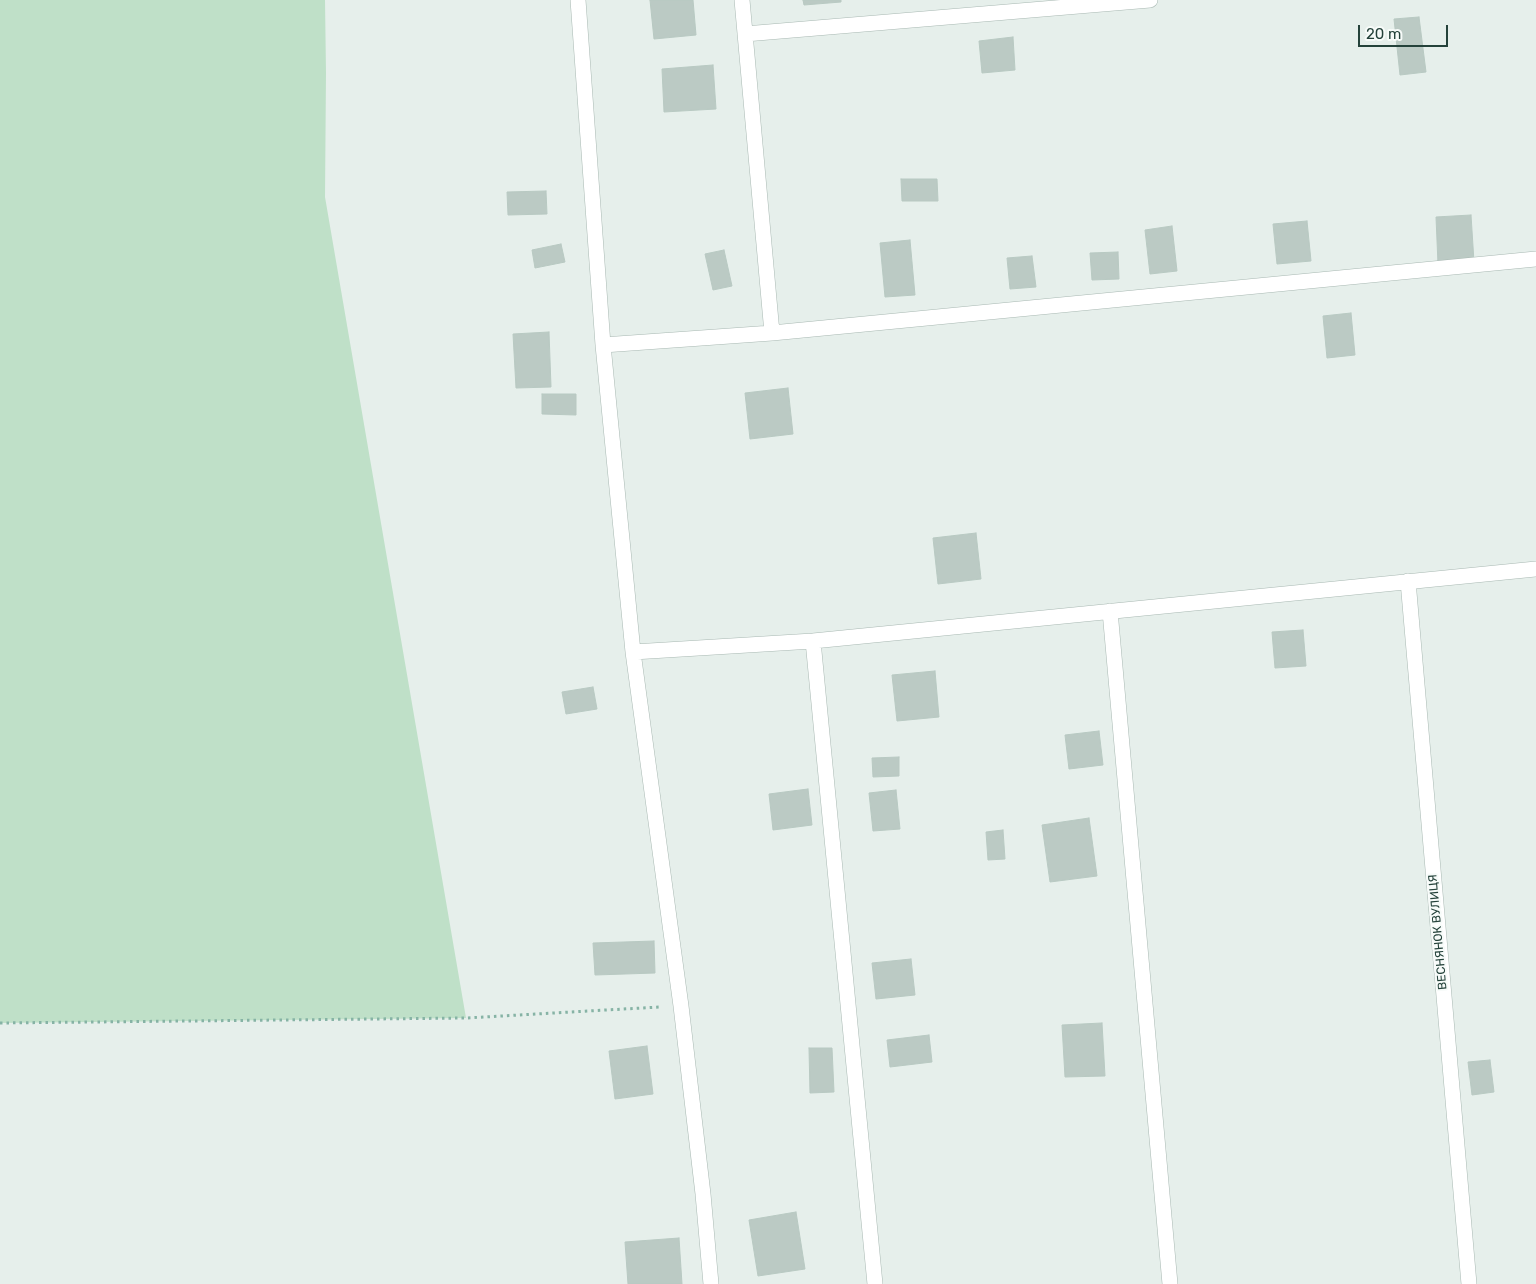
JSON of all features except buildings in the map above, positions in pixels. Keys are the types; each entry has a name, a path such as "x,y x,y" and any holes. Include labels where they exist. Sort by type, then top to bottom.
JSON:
{"street":[{"path":"578,0 603,345 633,652 681,1006 703,1194 710,1284"},
{"path":"742,0 772,333"},
{"path":"745,34 1150,0"},
{"path":"603,345 772,333 1536,259"},
{"path":"633,652 814,641 1536,569"},
{"name":"ВЕСНЯНОК ВУЛИЦЯ","path":"1408,581 1469,1284"},
{"path":"1110,611 1170,1284"},
{"path":"814,641 875,1284"}],"path":[{"path":"0,1023 466,1018 681,1006"}],"green space":[{"path":"0,0 325,0 325,197 466,1018 0,1023"}]}
